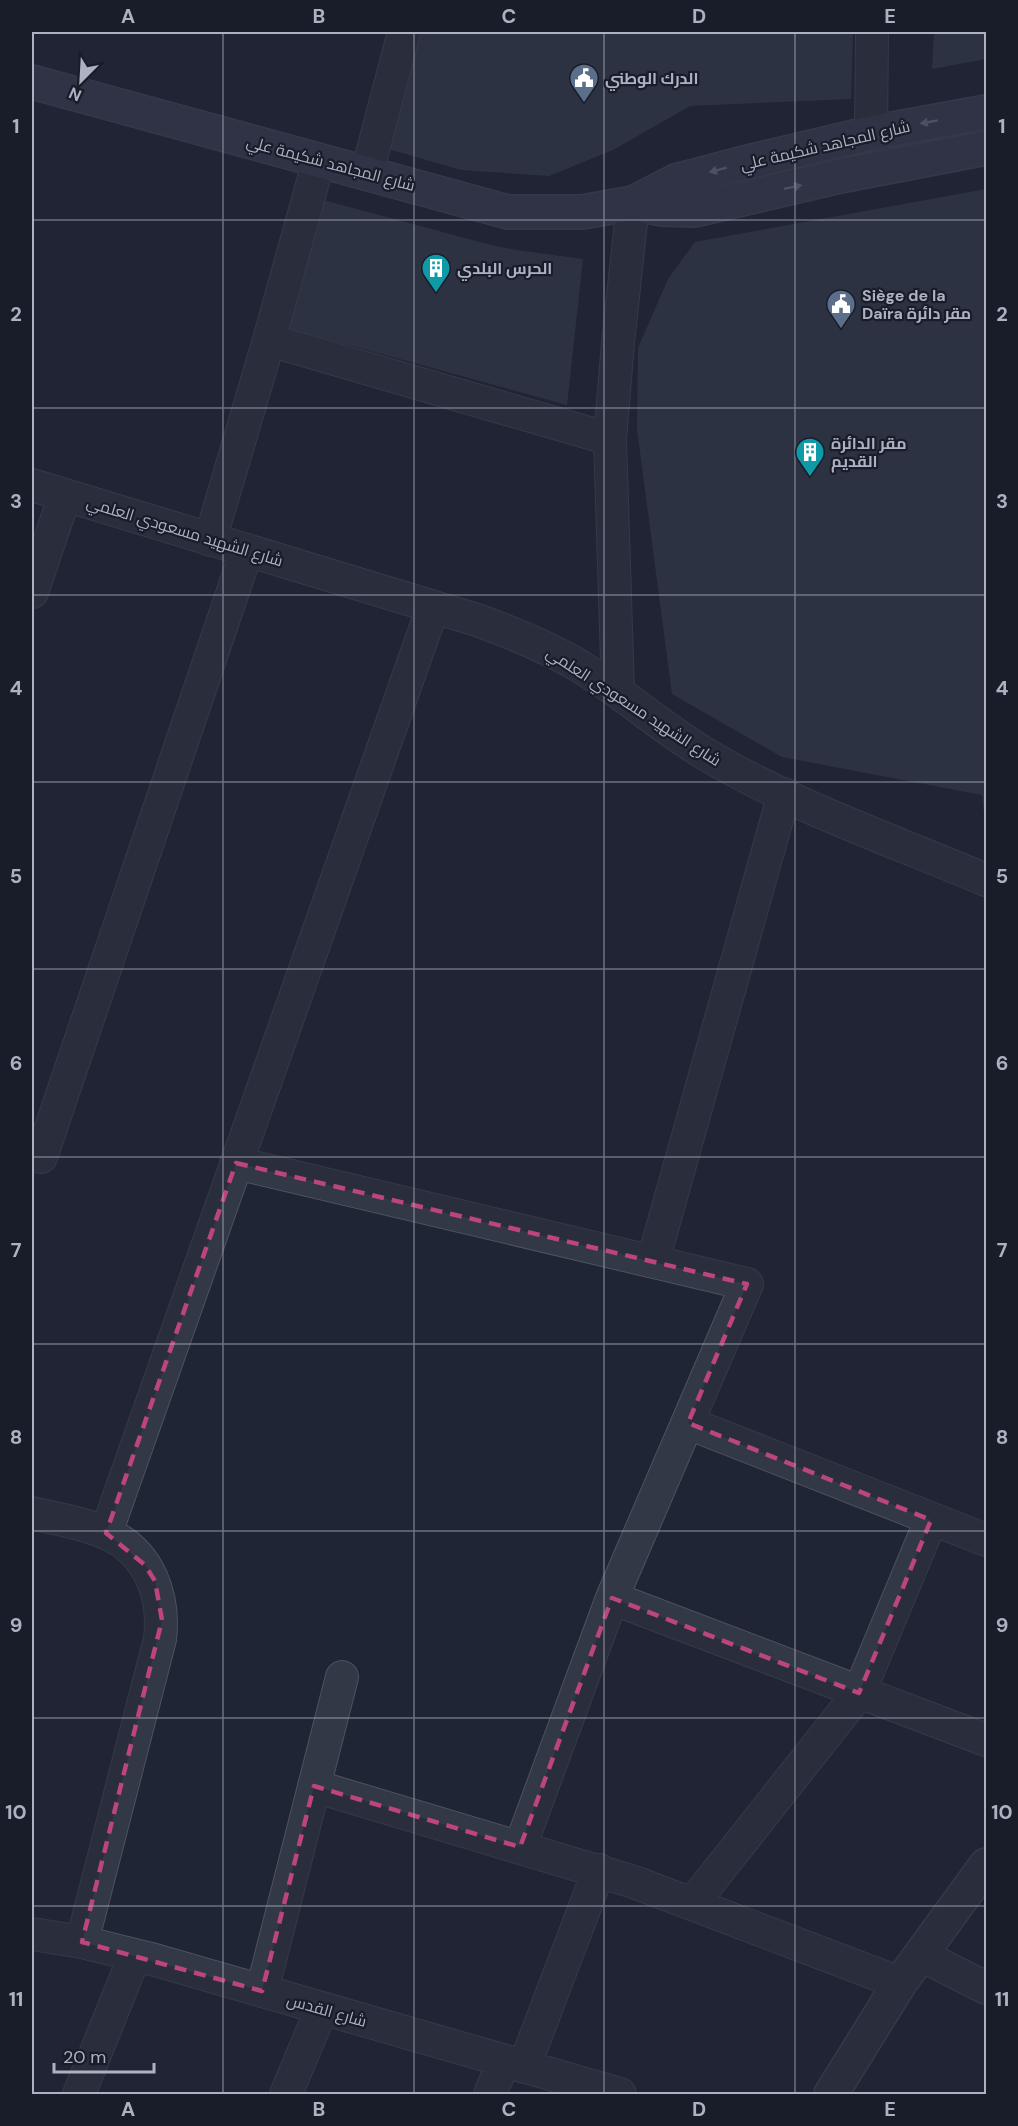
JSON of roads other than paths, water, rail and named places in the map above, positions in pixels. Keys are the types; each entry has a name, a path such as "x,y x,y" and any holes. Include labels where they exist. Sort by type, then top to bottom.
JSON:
{"main road":[{"name":"شارع المجاهد شكيمة علي","path":"32,83 508,212 582,212 633,203 676,181 811,146 987,112"},
{"name":"شارع المجاهد شكيمة علي","path":"633,203 661,209 695,210 840,176 987,148"}],"street":[{"path":"367,173 404,32"},
{"path":"871,133 872,32"},
{"path":"210,540 319,160"},
{"path":"618,692 610,439 633,203"},
{"path":"269,340 610,439"},
{"name":"شارع الشهيد مسعودي العلمي","path":"32,485 477,620 547,648 618,692 703,752 755,781 987,880"},
{"path":"32,592 65,495"},
{"path":"41,1157 247,550"},
{"path":"106,1533 433,607"},
{"path":"653,1262 784,794"},
{"path":"236,1163 747,1284 612,1598 520,1847"},
{"path":"687,1423 987,1540"},
{"path":"32,1512 106,1533 126,1545 145,1565 155,1581 160,1600 162,1620 160,1640 82,1942"},
{"path":"692,1904 859,1693 931,1520"},
{"path":"612,1598 987,1740"},
{"path":"262,1991 342,1677"},
{"path":"314,1785 599,1870 900,1983"},
{"path":"831,2094 900,1983 987,1865"},
{"path":"490,2094 514,2064 599,1870"},
{"name":"شارع القدس","path":"32,1934 82,1942 135,1955 620,2094"},
{"path":"79,2094 135,1955"},
{"path":"921,1955 987,1988"},
{"path":"286,2094 321,2008"}],"place":[{"name":"الدرك الوطني","path":"584,104"},
{"name":"الحرس البلدي","path":"436,294"},
{"name":"Siège de la Daïra مقر دائرة","path":"841,330"},
{"name":"مقر الدائرة القديم","path":"810,478"}]}
